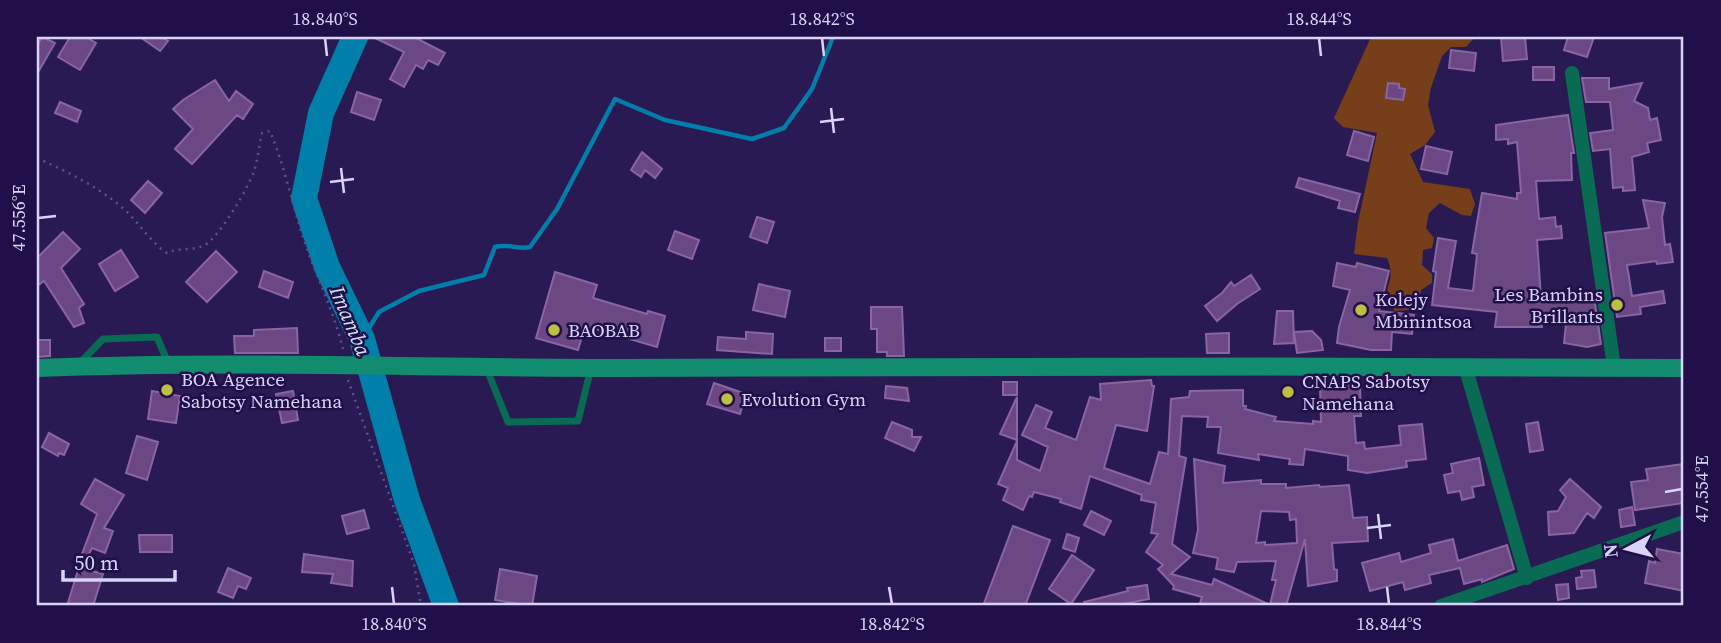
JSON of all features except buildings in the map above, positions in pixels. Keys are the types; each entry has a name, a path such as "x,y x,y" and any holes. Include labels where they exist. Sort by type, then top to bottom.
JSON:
{"main road":[{"path":"37,368 1684,368"}],"street":[{"path":"1572,73 1614,367"},
{"path":"1465,366 1527,578"},
{"path":"1441,606 1684,522"}],"lane":[{"path":"77,366 103,339 158,337 169,366"},
{"path":"486,367 508,422 578,421 591,368"}],"path":[{"path":"37,158 96,188 127,212 159,248 167,253 176,249 203,246 216,235 242,196 254,172 262,133 270,131 280,156 309,256 352,366 349,386 414,565 421,606"}],"shaded area":[{"path":"1371,37 1475,37 1466,47 1451,47 1442,56 1428,105 1435,132 1425,145 1410,154 1423,182 1470,189 1475,204 1471,216 1462,215 1440,203 1429,213 1426,228 1434,238 1432,248 1423,250 1422,265 1432,274 1432,283 1421,290 1418,309 1395,311 1390,303 1387,291 1391,274 1387,258 1354,254 1377,133 1343,127 1334,118"}],"waterway":[{"name":"Imamba","path":"355,37 321,113 304,198 327,267 362,339 407,500 446,606"},
{"path":"362,339 379,312 419,291 484,275 495,247 530,247 557,209 615,99 665,120 752,139 784,128 812,89 833,37"}],"place":[{"name":"Les Bambins Brillants","path":"1617,305"},
{"name":"Kolejy Mbinintsoa","path":"1361,310"},
{"name":"BAOBAB","path":"554,330"},
{"name":"BOA Agence Sabotsy Namehana","path":"167,390"},
{"name":"CNAPS Sabotsy Namehana","path":"1288,392"},
{"name":"Evolution Gym","path":"727,399"}]}
